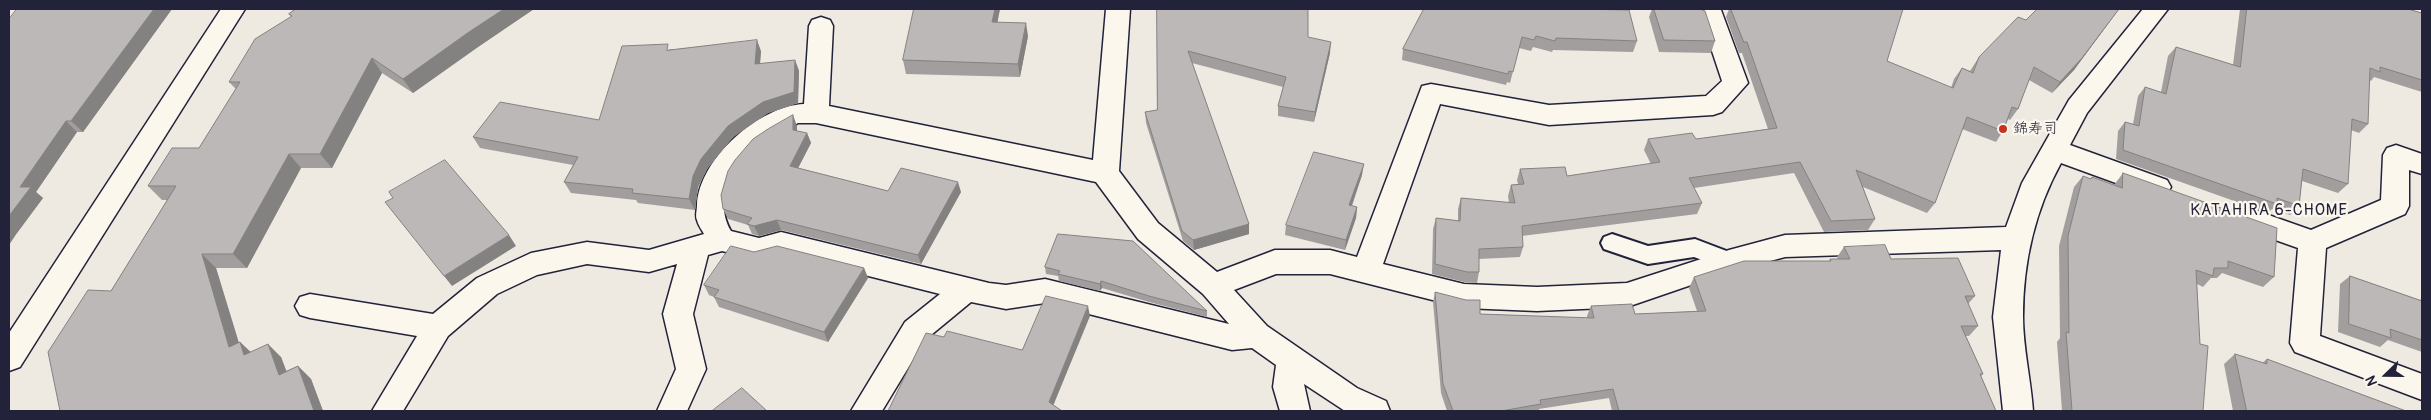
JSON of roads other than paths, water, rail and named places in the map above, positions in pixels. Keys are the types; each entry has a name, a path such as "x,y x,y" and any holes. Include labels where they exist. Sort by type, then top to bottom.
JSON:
{"street":[{"path":"9,358 233,9"},
{"path":"1105,174 1118,9"},
{"path":"1366,270 1431,93 1549,115 1713,105 1735,83 1712,16 1698,9"},
{"path":"2018,411 2008,317 2016,238 2036,183 2078,107 2156,9"},
{"path":"816,113 822,26"},
{"path":"672,411 691,369 678,314 709,244 711,192 727,161 758,133 794,114 816,113 1105,174 1148,230 1212,286 1257,335 1346,397 1375,411"},
{"path":"2054,150 2183,196"},
{"path":"2220,209 2312,242 2395,206 2396,155 2422,164"},
{"path":"1212,286 1275,262 1330,262 1464,296 1537,299 1627,296 1729,261 1786,246 2016,238"},
{"path":"387,411 438,327 487,286 531,265 587,253 648,262 709,244 759,249 781,242 967,289 1006,296 1045,291 1232,337 1257,335"},
{"path":"2312,242 2306,343 2422,387"},
{"path":"866,411 916,331 967,289"},
{"path":"310,306 438,327"},
{"path":"1292,360 1288,387 1295,411"}],"lane":[{"path":"1612,243 1648,255 1695,248 1729,261"}],"place":[{"name":"錦寿司","path":"2003,129"}],"district":[{"name":"KATAHIRA 6-CHOME","path":"2269,211"}]}
